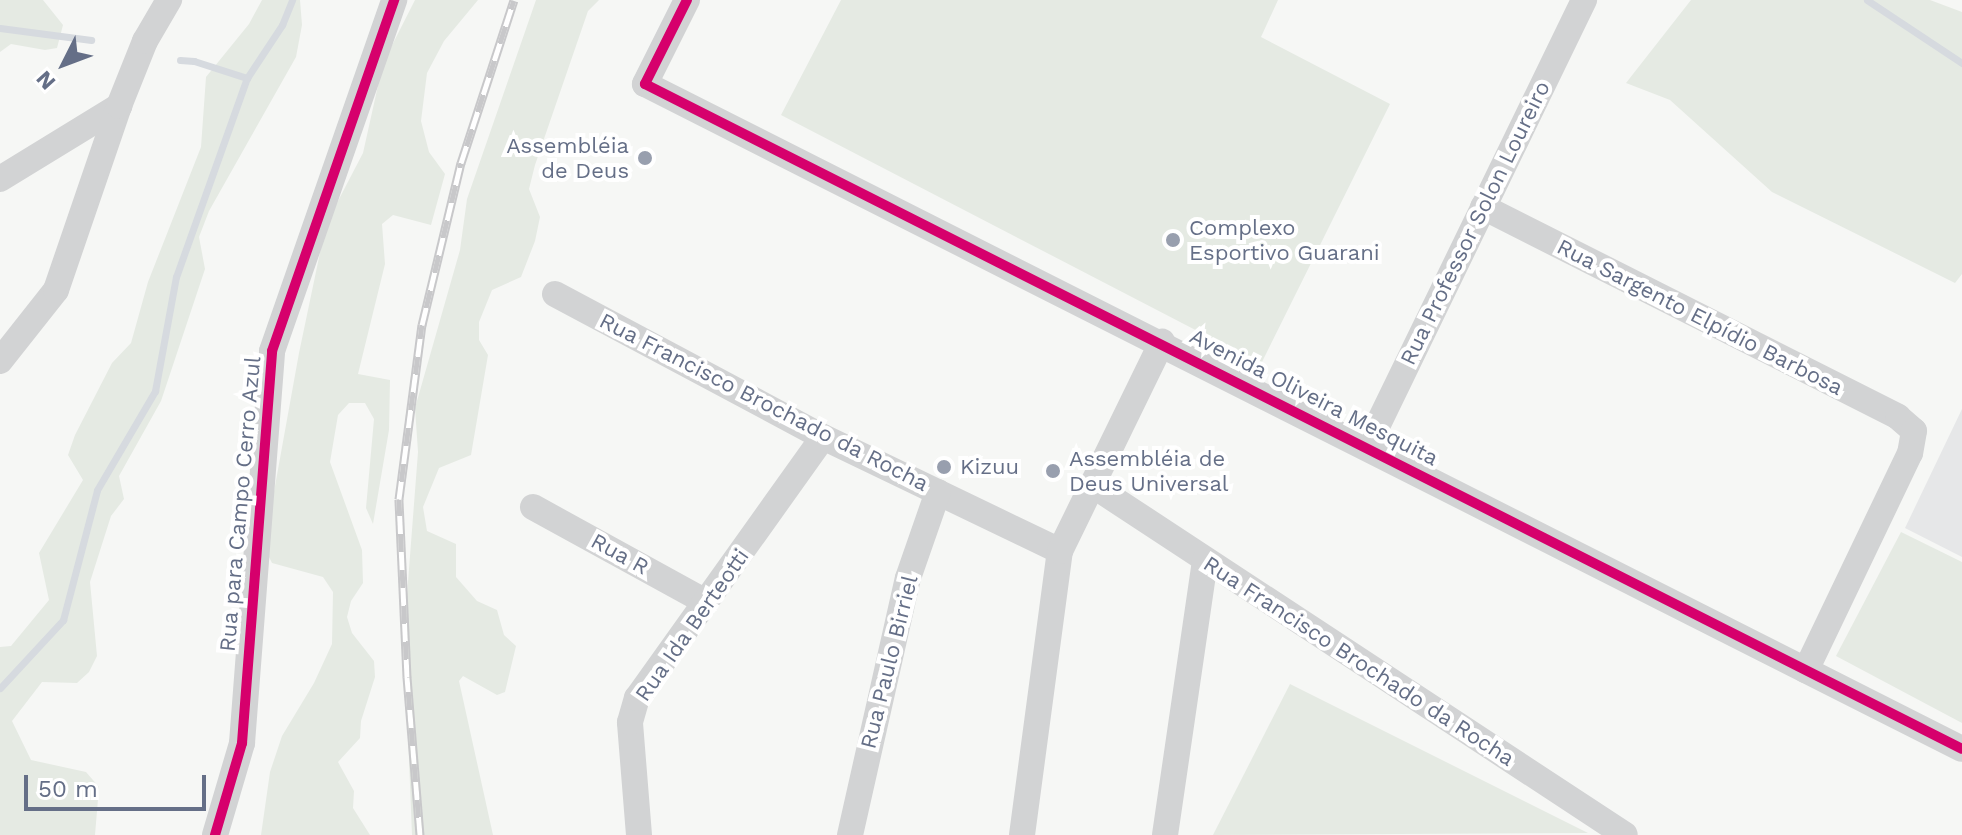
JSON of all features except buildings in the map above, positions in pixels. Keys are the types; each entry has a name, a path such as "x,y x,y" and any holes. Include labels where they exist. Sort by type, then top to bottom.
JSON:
{"street":[{"path":"0,361 56,290 119,106 145,41 169,0"},
{"name":"Rua para Campo Cerro Azul","path":"215,835 242,743 272,351 394,0"},
{"name":"Avenida Oliveira Mesquita","path":"687,0 645,84 1162,342 1962,749"},
{"name":"Rua Professor Solon Loureiro","path":"1367,447 1584,0"},
{"path":"0,179 119,106"},
{"name":"Rua Sargento Elpídio Barbosa","path":"1483,207 1898,417 1914,431 1910,453 1806,670"},
{"name":"Rua Francisco Brochado da Rocha","path":"555,294 823,437 1060,551"},
{"path":"1022,835 1060,551 1162,342"},
{"name":"Rua Ida Berteotti","path":"639,835 630,722 637,698 823,437"},
{"name":"Rua Francisco Brochado da Rocha","path":"1094,486 1625,835"},
{"name":"Rua Paulo Birriel","path":"850,835 908,578 938,492"},
{"name":"Rua R","path":"533,507 706,602"},
{"path":"1165,835 1205,560"}],"shaded area":[{"path":"0,0 43,0 63,25 57,48 45,50 11,44 0,52"},
{"path":"262,0 300,0 302,25 296,57 209,211 199,237 205,269 161,401 119,476 124,499 111,516 90,582 97,656 89,672 77,683 42,682 12,721 31,760 86,772 99,787 95,835 0,835 0,647 11,646 49,600 39,553 83,480 68,455 75,435 112,363 131,343 148,282 201,147 206,77 249,24"},
{"path":"415,0 478,0 444,41 427,73 421,121 429,152 445,174 431,225 393,215 382,224 385,264 358,374 390,380 389,430 373,524 366,508 374,419 365,403 349,403 338,415 330,462 362,550 363,583 351,601 347,617 352,633 374,661 375,677 361,721 360,738 338,762 354,791 353,808 370,835 261,835 270,772 282,736 314,683 332,644 333,592 323,577 272,563 264,547 299,353 326,224 363,153 383,63"},
{"path":"536,0 599,0 588,11 535,165 529,189 540,217 535,241 521,277 492,290 479,322 479,340 488,355 471,455 439,468 423,507 427,531 456,544 456,577 477,601 497,610 504,635 516,646 505,692 497,695 463,676 459,681 493,835 412,835 404,634 418,452 415,408 460,250 467,199"},
{"name":"Complexo Esportivo Guarani","path":"841,0 1278,0 1261,37 1390,104 1261,364 781,115"},
{"path":"1691,0 1930,0 1962,12 1962,274 1955,283 1772,192 1670,100 1626,83"},
{"path":"1962,409 1962,557 1905,528"},
{"path":"1901,532 1962,562 1962,723 1836,656"},
{"path":"1290,684 1588,833 1213,835"}],"waterway":[{"path":"0,688 63,620 97,490 155,391 176,277 247,78 282,25 292,0"},
{"path":"1867,0 1962,63"},
{"path":"0,28 91,40"},
{"path":"180,60 194,61 247,78"}],"railway":[{"path":"420,835 407,677 399,499 422,325 461,163 514,0"}],"cycle path":[{"path":"215,835 242,743 272,351 394,0"},
{"path":"687,0 645,84 1962,749"}],"place":[{"name":"Assembléia de Deus","path":"645,158"},
{"name":"Complexo Esportivo Guarani","path":"1173,240"},
{"name":"Kizuu","path":"944,467"},
{"name":"Assembléia de Deus Universal","path":"1053,471"}]}
